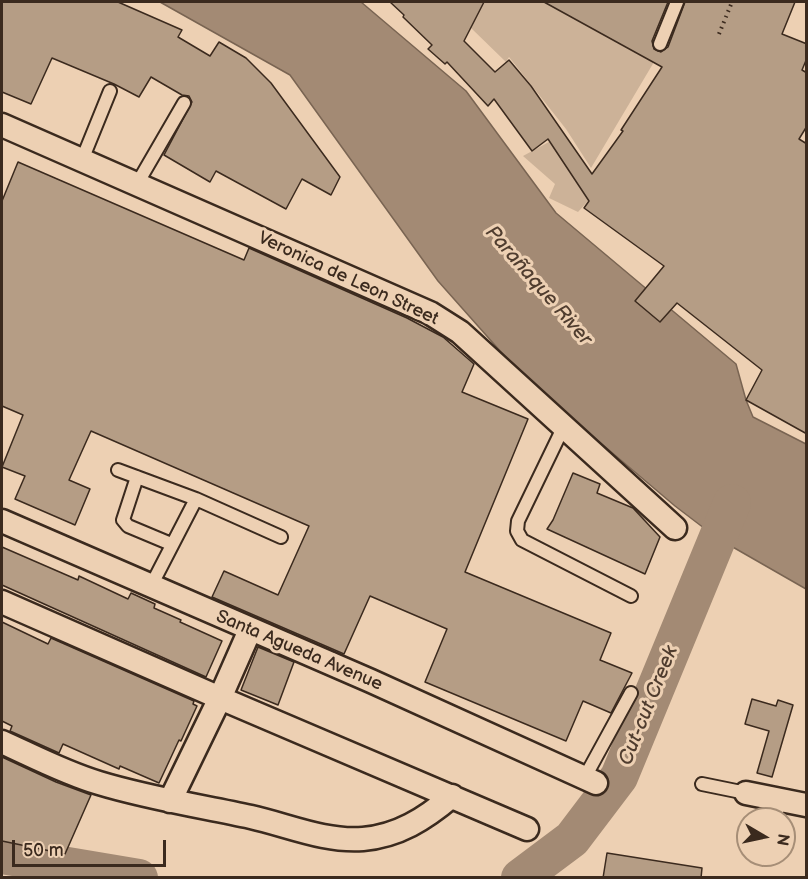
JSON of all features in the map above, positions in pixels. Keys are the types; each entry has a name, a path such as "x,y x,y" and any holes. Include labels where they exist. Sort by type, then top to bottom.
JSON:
{"street":[{"name":"Veronica de Leon Street","path":"2,125 430,313 460,332 675,528"},
{"name":"Santa Agueda Avenue","path":"2,521 371,681 590,780"},
{"path":"2,602 220,699 527,829"},
{"path":"170,801 220,699 250,630"},
{"path":"2,742 98,783 337,838 361,839 382,836 407,828 433,812 452,796"},
{"path":"746,793 772,807"}],"lane":[{"path":"660,44 677,2"},
{"path":"82,160 110,92"},
{"path":"136,184 184,103"},
{"path":"563,428 518,521 517,531 522,540 631,596"},
{"path":"118,470 196,500 281,537"},
{"path":"137,477 123,520 128,526 171,544"},
{"path":"151,586 196,500"},
{"path":"590,780 631,693"},
{"path":"702,784 746,793"}],"path":[{"path":"719,34 732,2"}],"shaded area":[{"path":"483,2 568,2 564,12 654,62 591,168 566,129 509,57 506,62 471,28"},
{"path":"558,137 596,192 578,212 549,198 555,184 523,156"}],"water":[{"name":"Parañaque River","path":"160,2 361,2 466,91 556,213 736,364 753,417 806,444 806,589 717,538 675,506 525,379 438,281 290,75"}],"building":[{"path":"2,2 118,2 182,30 178,37 210,56 219,42 246,58 271,83 340,177 331,195 302,179 286,209 216,171 210,182 164,155 192,102 189,96 182,95 151,77 139,97 52,58 31,104 2,92"},
{"path":"390,2 484,2 464,41 495,72 509,60 531,86 592,174 623,131 621,130 662,67 544,2 668,2 652,41 654,49 661,52 668,47 685,2 795,2 782,34 807,44 807,58 802,70 807,73 807,126 799,139 807,144 807,434 746,400 762,370 677,303 660,322 635,301 664,266 584,208 589,201 548,139 532,151 494,99 488,106 447,62 445,64 428,49 432,45"},
{"path":"18,162 244,260 249,248 407,318 443,337 474,364 462,392 528,419 465,572 611,633 600,660 632,673 611,713 583,701 566,741 425,682 447,629 370,596 344,654 212,597 224,571 278,595 309,526 91,431 69,480 90,489 75,525 15,499 25,476 2,467 23,415 2,406 2,201"},
{"path":"573,473 600,484 597,493 633,508 660,537 645,574 547,529"},
{"path":"2,547 78,580 79,576 128,599 131,593 155,604 154,608 181,620 180,622 222,641 206,677 2,585"},
{"path":"2,622 48,644 51,638 194,701 193,704 197,706 159,783 120,766 119,769 63,744 59,753 10,731 12,726 2,721"},
{"path":"258,647 294,662 278,705 241,690"},
{"path":"752,699 776,706 778,700 793,705 772,777 757,773 769,731 745,724"},
{"path":"2,757 91,795 65,854 2,841"},
{"path":"607,853 702,868 701,878 603,878"}],"waterway":[{"name":"Cut-cut Creek","path":"520,878 572,839 619,777 732,503"},
{"name":"Cut-cut Creek","path":"2,855 139,878"}]}
